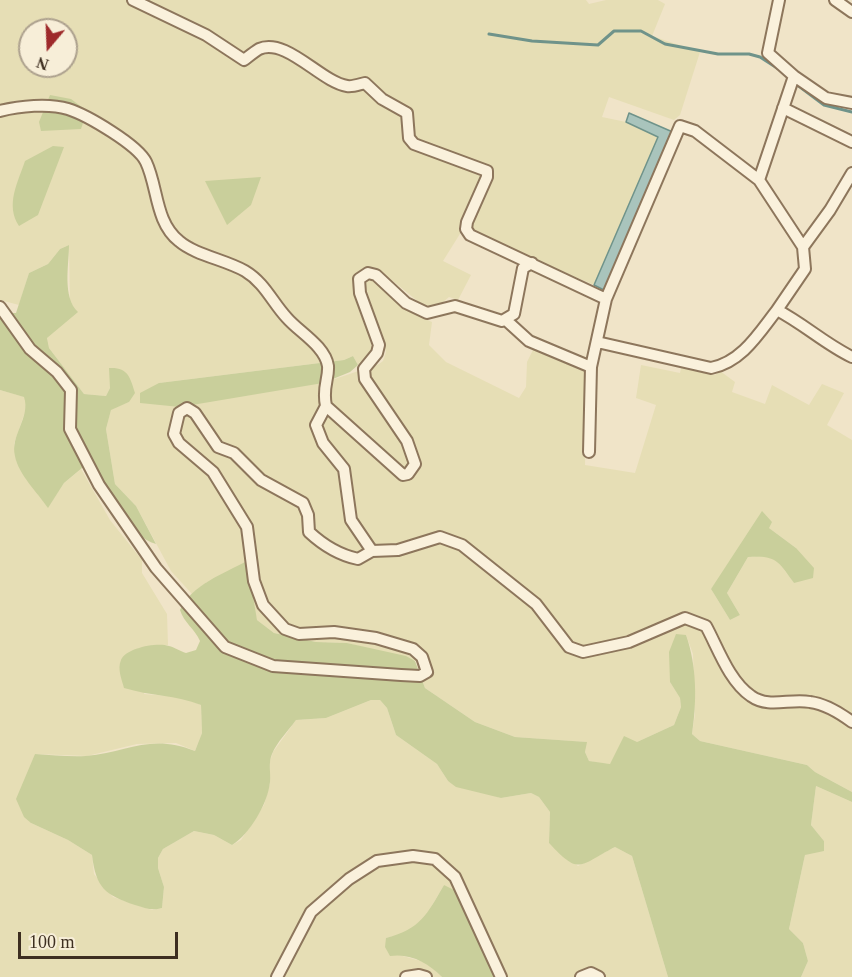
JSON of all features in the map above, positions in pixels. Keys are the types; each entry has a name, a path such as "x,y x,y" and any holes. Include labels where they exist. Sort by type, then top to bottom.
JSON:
{"street":[{"path":"133,0 206,35 244,60 260,48 275,48 287,52 336,83 350,87 365,83 382,99 407,113 409,138 414,144 487,171 488,177 467,222 467,233 606,299"},
{"path":"779,0 768,53 794,76 826,98 852,103"},
{"path":"835,0 852,12"},
{"path":"759,180 794,76"},
{"path":"0,111 21,108 68,109 97,123 146,160 157,202 179,242 247,272 264,285 285,317 320,349 328,365 323,391 326,406 403,475 414,469 415,464 407,441 365,379 364,369 377,353 379,345 360,293 359,279 368,273 375,275 406,303 427,313 455,306 507,321 529,341 591,367"},
{"path":"783,108 852,142"},
{"path":"589,452 591,367 606,299 680,126 695,131 759,180 803,247 805,269 748,348 726,364 711,368 597,342"},
{"path":"803,247 831,210 852,172"},
{"path":"507,321 514,314 523,268 532,263"},
{"path":"0,306 30,349 57,372 71,390 70,429 112,507 156,568 225,647 273,666 420,676 427,672 422,657 413,650 344,634 299,634 285,629 263,605 254,581 246,527 213,472 179,443 174,434 179,412 187,408 195,413 218,447 234,453 261,480 303,503 308,515 309,532 321,544 358,559 372,551 398,550 440,537 462,545 536,604 569,647 583,652 629,642 686,618 706,626 737,683 750,696 772,703 810,701 838,712 852,722"},
{"path":"777,310 802,323 830,346 852,357"},
{"path":"326,406 315,424 323,443 344,469 351,520 372,551"},
{"path":"277,977 311,912 349,879 377,861 413,856 435,859 455,877 501,977"},
{"path":"581,977 591,973 599,977"},
{"path":"406,977 426,977"}],"shaded area":[{"path":"0,0 586,0 589,4 606,0 658,0 665,4 652,36 700,52 680,115 674,120 609,97 602,117 626,122 659,136 594,285 463,229 443,261 471,275 458,300 449,297 431,312 377,268 363,268 353,278 353,293 373,349 368,358 358,365 353,356 344,360 159,383 323,383 379,364 383,361 386,352 365,284 371,277 408,311 432,322 429,345 446,362 519,398 526,387 527,362 534,348 587,371 585,465 635,473 656,405 636,398 641,365 680,373 682,364 715,375 720,371 735,382 732,392 765,404 772,385 809,405 822,384 844,393 827,425 852,440 852,792 815,772 807,765 700,741 692,734 695,714 693,654 686,635 670,682 680,698 681,707 674,725 637,742 610,764 589,761 585,752 586,742 515,737 475,722 425,688 416,661 347,643 316,642 274,633 257,620 254,610 207,582 192,594 171,571 136,506 115,484 106,429 111,409 129,402 110,388 106,396 84,394 49,348 47,338 70,305 69,245 60,249 48,264 29,273 19,305 0,300","holes":["769,528 796,548 794,583 777,560 768,556 748,557 727,593 740,615 730,620 711,589"]},
{"path":"0,390 25,397 27,406 14,444 17,463 48,507 64,483 81,469 110,520 142,560 142,573 167,614 168,645 157,645 144,694 182,697 201,705 202,733 195,751 176,743 137,744 87,756 35,754 31,823 68,840 92,855 94,874 113,897 152,910 162,908 164,887 158,868 158,858 163,849 194,831 214,835 232,845 241,840 264,805 270,784 270,761 273,752 296,720 326,718 371,700 380,700 387,708 396,735 437,764 448,781 501,798 531,793 539,797 550,812 549,843 578,866 615,847 632,856 668,977 496,977 444,885 424,919 406,933 386,938 399,955 428,963 442,977 0,977"},
{"path":"816,786 852,802 852,977 801,977 808,961 803,943 789,929 805,855 824,841 811,825"}],"green space":[{"path":"50,95 71,99 87,111 81,129 41,131 39,122"},
{"path":"53,146 64,147 38,215 19,226 13,210 13,202 16,185 25,161"},
{"path":"261,177 251,205 227,225 205,181"},
{"path":"69,245 68,289 73,306 78,312 47,338 49,348 84,394 106,396 110,388 109,368 120,369 130,378 135,393 129,402 111,410 106,429 115,484 136,506 156,544 146,540 127,522 88,463 64,483 48,508 17,463 14,448 25,412 25,404 24,397 0,390 0,313 16,313 29,273 48,264 60,249"},
{"path":"353,356 358,365 350,372 323,383 180,407 140,403 140,393 159,383 344,360"},
{"path":"762,511 772,522 769,528 796,548 814,568 813,578 794,583 776,561 765,557 748,557 727,593 740,615 730,620 711,589"},
{"path":"247,561 257,620 274,633 316,642 347,643 406,656 415,661 425,688 475,722 515,737 587,742 585,752 589,761 610,764 624,736 637,742 674,725 681,707 680,698 670,682 669,652 676,634 686,635 695,684 692,734 700,741 807,765 815,772 852,792 852,802 816,786 811,825 824,841 824,851 805,855 789,929 803,943 808,961 801,977 668,977 632,856 615,847 586,863 574,864 567,860 549,843 550,812 539,797 531,793 501,798 456,787 448,781 437,764 396,735 387,708 380,700 371,700 326,718 296,720 272,754 266,799 251,826 239,840 232,845 214,835 194,831 163,849 158,858 158,868 164,887 162,908 145,908 116,898 109,893 99,883 92,855 68,840 31,823 24,817 16,799 35,754 86,756 152,744 179,746 195,751 202,733 201,705 124,688 120,663 129,652 150,646 164,645 186,653 196,650 200,641 180,610 185,601 200,587"},
{"path":"444,885 454,890 496,977 442,977 419,960 398,955 390,956 385,947 386,938 407,930 422,919"}],"water":[{"path":"629,113 675,133 606,291 594,285 658,137 626,122"}],"waterway":[{"path":"489,34 532,41 598,45 614,31 641,31 665,44 718,54 749,54 760,57 777,68"},
{"path":"796,84 824,105 852,112"}]}
